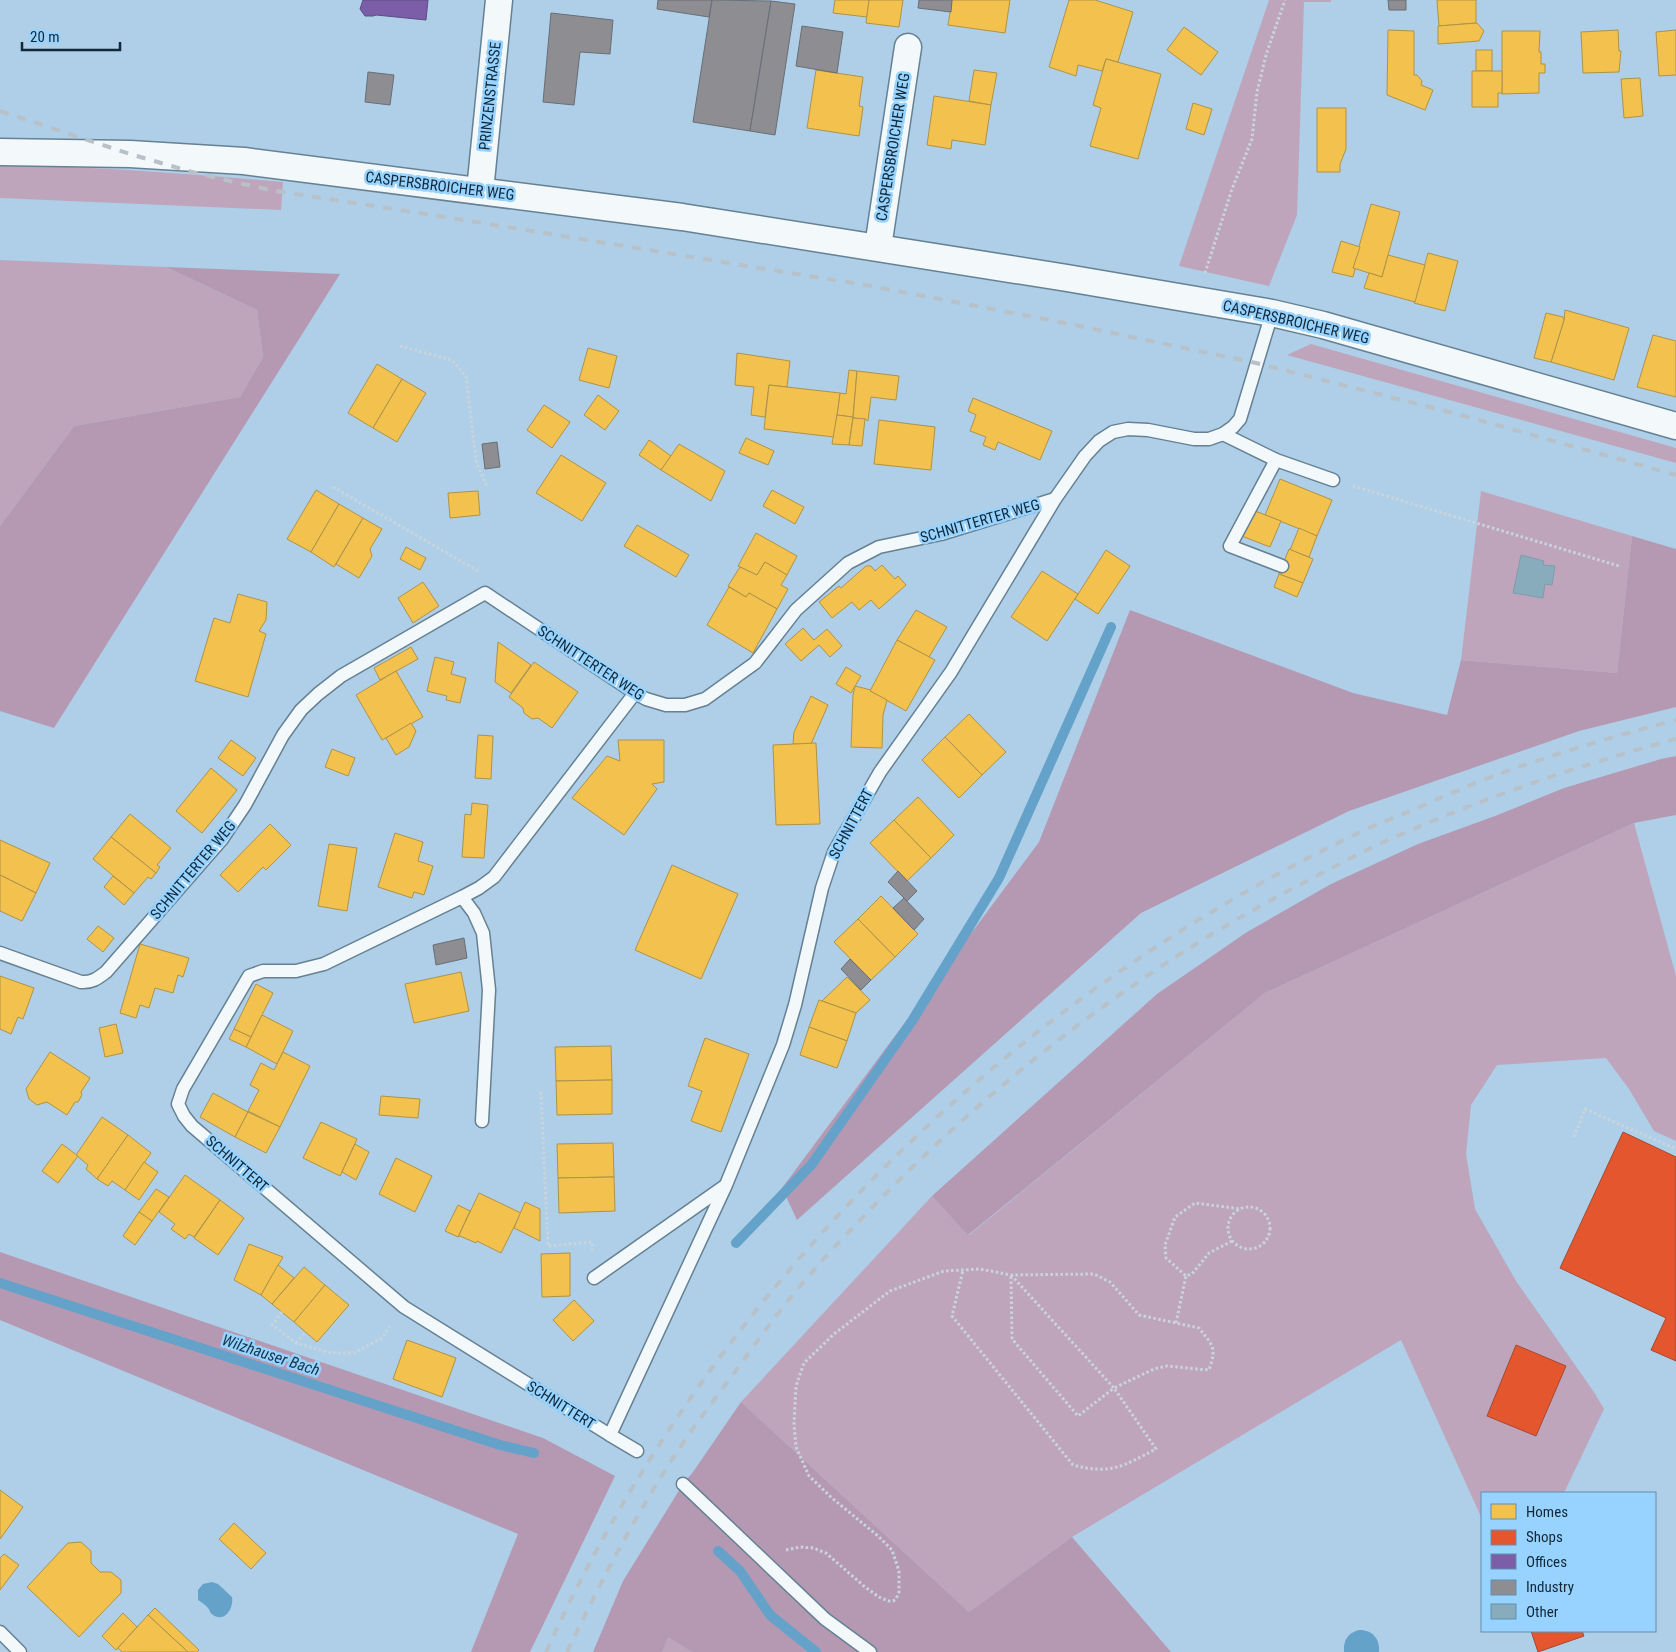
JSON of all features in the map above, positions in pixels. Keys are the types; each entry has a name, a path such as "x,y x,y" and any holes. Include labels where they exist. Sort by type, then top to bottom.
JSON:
{"street":[{"name":"PRINZENSTRASSE","path":"480,191 499,0"},
{"name":"CASPERSBROICHER WEG","path":"878,247 908,47"},
{"name":"CASPERSBROICHER WEG","path":"0,152 130,154 244,161 682,217 878,247 1272,313 1323,325 1676,426"}],"lane":[{"path":"1272,313 1240,419 1223,434 1276,460 1333,480"},
{"name":"SCHNITTERTER WEG","path":"0,953 81,982 96,980 106,972 222,839 245,805 283,735 301,710 341,676 485,593 646,700 666,706 685,705 705,699 755,663 796,610 848,563 879,546 941,534 1056,499 1085,456 1099,441 1113,432 1128,429 1148,430 1194,439 1209,439 1223,434"},
{"path":"1276,460 1230,546 1282,566"},
{"name":"SCHNITTERT","path":"610,1435 726,1185 783,1046 795,1005 822,888 834,852 880,772 951,672 1056,499"},
{"name":"SCHNITTERT","path":"635,693 494,877 479,888 324,964 296,971 263,971 249,976 182,1089 178,1104 192,1126 404,1308 637,1451"},
{"path":"462,897 474,913 483,933 489,990 482,1121"},
{"path":"594,1278 726,1185"},
{"path":"684,1484 825,1619 870,1652"},
{"path":"0,1632 20,1652"}],"path":[{"path":"1197,300 1228,198 1252,139 1261,73 1285,0"},
{"path":"400,346 452,360 466,376 476,461 486,487"},
{"path":"1333,480 1619,566"},
{"path":"332,487 479,571"},
{"path":"541,1092 548,1246 592,1242 594,1278"},
{"path":"1574,1137 1585,1109 1676,1149"},
{"path":"1186,1276 1166,1258 1165,1245 1175,1217 1195,1204 1241,1209 1251,1207 1263,1213 1267,1218 1270,1231 1264,1243 1251,1249 1245,1249 1232,1242 1229,1235 1229,1221 1232,1215 1241,1209"},
{"path":"1186,1276 1192,1274 1209,1252 1232,1242"},
{"path":"767,1562 786,1550 800,1547 814,1548 826,1554 879,1597 888,1601 896,1599 899,1592 900,1577 892,1550 821,1488 809,1476 802,1463 796,1447 794,1399 796,1386 804,1363 834,1334 890,1291 944,1271 980,1269 1011,1275 1094,1274 1110,1282 1139,1315 1200,1328 1214,1348 1210,1370 1168,1366 1154,1369 1114,1388 1078,1416 1012,1339 1011,1275"},
{"path":"963,1270 952,1316 1073,1465 1088,1469 1111,1470 1123,1467 1156,1449 1114,1388 1011,1275"},
{"path":"1176,1323 1186,1276"},
{"path":"282,1312 272,1325 296,1343 331,1353 354,1353 382,1338 404,1308"},
{"path":"296,1343 306,1332"}],"shaded area":[{"path":"1269,0 1331,0 1331,2 1304,2 1297,215 1269,286 1179,266"},
{"path":"0,165 177,173 283,182 281,210 0,198"},
{"path":"0,260 166,267 257,310 263,357 240,397 74,426 0,526"},
{"path":"166,267 340,274 54,728 0,711 0,526 74,426 240,397 263,357 257,310"},
{"path":"1311,344 1676,448 1676,463 1287,355"},
{"path":"1481,491 1632,536 1617,673 1461,660"},
{"path":"1632,536 1676,549 1676,707 1579,731 1349,811 1141,913 797,1220 782,1188 1039,842 1130,610 1353,693 1447,715 1461,660 1617,673"},
{"path":"1676,756 1676,815 1634,823 1265,993 968,1235 932,1196 1157,994 1247,932 1331,884 1418,844 1564,788"},
{"path":"1634,823 1676,976 1676,1141 1654,1131 1629,1089 1606,1058 1497,1065 1471,1105 1466,1154 1475,1209 1516,1281 1604,1409 1564,1492 1481,1492 1481,1517 1401,1340 1072,1537 969,1612 741,1402 932,1196 969,1235 1265,993"},
{"path":"0,1252 543,1438 615,1476 530,1652 471,1652 518,1534 0,1320"},
{"path":"741,1402 969,1612 1072,1537 1171,1652 692,1652 668,1637 662,1652 593,1652 623,1581 683,1484"},
{"path":"667,1636 692,1652 662,1652"}],"water":[{"path":"212,1582 218,1584 232,1597 232,1606 225,1616 217,1617 213,1615 198,1600 198,1590 203,1584"},
{"path":"1359,1630 1364,1630 1375,1636 1379,1652 1344,1652 1344,1644 1347,1638"}],"building: Homes":[{"path":"835,0 869,0 867,17 833,13"},
{"path":"869,0 903,0 899,27 866,23"},
{"path":"952,0 1010,0 1005,33 948,25"},
{"path":"1069,0 1095,0 1133,12 1118,62 1106,59 1102,71 1078,65 1076,76 1049,67"},
{"path":"1437,0 1476,0 1476,23 1439,26"},
{"path":"1477,23 1484,31 1479,41 1438,44 1438,26"},
{"path":"1184,27 1218,52 1201,75 1167,50"},
{"path":"1388,30 1414,31 1414,75 1417,75 1422,81 1421,85 1433,90 1425,110 1387,95"},
{"path":"1618,30 1619,51 1621,51 1619,72 1583,73 1581,32"},
{"path":"1676,30 1676,75 1659,76 1656,32"},
{"path":"1502,31 1540,31 1539,52 1541,52 1541,64 1545,64 1545,73 1539,73 1539,93 1502,94"},
{"path":"1476,50 1492,50 1492,71 1476,71"},
{"path":"1106,59 1161,74 1138,159 1090,146 1101,108 1093,105"},
{"path":"816,70 863,77 859,106 863,107 859,136 807,128"},
{"path":"974,70 997,73 991,105 969,101"},
{"path":"1472,71 1502,71 1502,93 1498,93 1498,107 1472,107"},
{"path":"1640,78 1643,116 1624,118 1621,79"},
{"path":"934,96 991,105 985,145 952,140 951,149 927,145"},
{"path":"1193,103 1212,109 1204,135 1186,129"},
{"path":"1317,108 1346,108 1346,149 1340,164 1340,172 1317,172"},
{"path":"1371,204 1400,212 1382,277 1353,268"},
{"path":"1341,241 1360,247 1353,268 1355,269 1353,277 1332,272"},
{"path":"1428,253 1458,261 1445,311 1414,303"},
{"path":"1388,255 1425,265 1415,302 1364,288 1369,273 1382,277"},
{"path":"1565,310 1629,328 1614,380 1551,362 1564,320"},
{"path":"1546,313 1563,317 1564,320 1551,362 1534,358"},
{"path":"1653,335 1676,341 1676,397 1637,387"},
{"path":"588,348 617,356 609,388 579,380"},
{"path":"737,353 790,361 787,387 769,385 765,417 751,415 754,387 735,385"},
{"path":"377,364 402,379 373,428 348,413"},
{"path":"849,370 857,371 853,417 837,415 840,393 846,394"},
{"path":"857,371 899,376 896,400 871,397 868,421 853,418"},
{"path":"402,379 426,393 397,442 373,428"},
{"path":"769,385 840,393 834,437 764,429"},
{"path":"598,395 619,411 605,430 584,415"},
{"path":"973,398 1052,431 1040,460 998,442 995,450 983,445 986,437 970,431 976,415 968,411"},
{"path":"544,405 570,422 552,448 527,430"},
{"path":"837,415 853,417 849,445 832,444"},
{"path":"853,418 865,419 862,446 849,445"},
{"path":"879,420 935,427 931,470 874,464"},
{"path":"746,438 774,451 768,465 739,453"},
{"path":"649,440 671,456 661,470 639,455"},
{"path":"679,444 725,471 711,501 661,470"},
{"path":"561,455 606,483 582,521 536,493"},
{"path":"1280,479 1332,500 1317,536 1265,515"},
{"path":"316,490 339,504 311,552 287,539"},
{"path":"772,490 804,507 795,524 763,506"},
{"path":"478,491 480,515 450,518 448,493"},
{"path":"339,504 363,518 334,567 311,552"},
{"path":"1250,509 1281,521 1270,547 1239,535"},
{"path":"363,518 382,529 370,549 372,556 359,578 336,564"},
{"path":"637,525 689,555 676,577 624,546"},
{"path":"1299,528 1317,536 1309,557 1290,550"},
{"path":"756,533 797,556 787,575 765,562 757,575 738,566"},
{"path":"406,547 426,558 420,570 400,559"},
{"path":"1289,549 1313,559 1303,583 1279,574"},
{"path":"1106,550 1130,566 1098,614 1075,599"},
{"path":"765,562 787,575 781,585 788,589 777,609 749,593 746,597 728,586 740,567 757,575"},
{"path":"882,565 895,579 898,576 906,585 879,609 871,600 859,610 852,602 832,618 819,602 839,586 841,588 866,566 871,566 875,571"},
{"path":"1042,571 1078,594 1047,641 1011,617"},
{"path":"1279,574 1303,583 1297,597 1274,587"},
{"path":"423,582 439,606 413,623 398,598"},
{"path":"729,587 746,597 749,593 777,609 753,653 707,625"},
{"path":"238,594 267,602 266,620 259,631 266,634 248,697 195,681 214,618 230,623"},
{"path":"916,610 947,627 929,657 897,640"},
{"path":"803,628 814,640 827,629 842,646 830,657 819,645 801,661 785,644"},
{"path":"897,640 935,660 906,711 870,691"},
{"path":"498,642 531,665 511,693 495,682"},
{"path":"411,647 418,659 380,680 374,668"},
{"path":"435,657 454,662 451,674 466,678 460,703 446,700 447,696 427,691"},
{"path":"534,662 578,692 552,728 538,718 532,719 524,713 523,708 509,697"},
{"path":"846,667 861,676 851,693 836,684"},
{"path":"396,671 423,717 382,740 356,695"},
{"path":"855,686 871,690 887,700 883,715 882,748 851,747"},
{"path":"811,696 828,705 811,744 793,744 794,732"},
{"path":"969,714 1006,752 982,775 945,737"},
{"path":"411,723 416,731 409,747 396,755 386,738"},
{"path":"478,735 493,736 491,779 475,778"},
{"path":"945,737 982,775 959,798 922,760"},
{"path":"231,740 256,758 243,776 218,758"},
{"path":"618,740 664,740 664,782 652,784 657,789 624,835 572,798 607,756 620,761"},
{"path":"816,743 820,824 776,825 773,745"},
{"path":"332,749 355,758 348,776 325,767"},
{"path":"211,768 237,790 202,833 176,811"},
{"path":"918,797 954,835 931,858 894,820"},
{"path":"472,803 488,805 484,858 462,857 465,814 471,815"},
{"path":"130,814 171,848 157,865 160,867 156,873 111,837"},
{"path":"894,820 931,858 907,881 870,843"},
{"path":"270,824 291,845 266,870 263,867 238,892 220,875"},
{"path":"395,833 423,842 418,861 433,866 424,895 414,892 412,898 378,887"},
{"path":"111,837 156,873 151,879 148,877 134,893 93,859"},
{"path":"0,840 50,863 36,893 0,875"},
{"path":"329,844 357,848 347,911 318,906"},
{"path":"672,865 738,894 701,979 635,950"},
{"path":"0,875 36,893 22,921 0,911"},
{"path":"113,876 134,893 124,905 104,887"},
{"path":"881,896 918,934 895,957 858,919"},
{"path":"858,919 895,957 871,980 834,942"},
{"path":"98,926 114,938 103,952 87,939"},
{"path":"140,944 189,958 183,977 178,975 173,993 155,988 149,1008 140,1005 136,1018 120,1013"},
{"path":"461,972 469,1011 414,1023 405,984"},
{"path":"0,976 34,988 23,1019 18,1017 11,1034 0,1029"},
{"path":"847,977 870,1000 856,1013 822,1001"},
{"path":"256,984 273,993 251,1037 234,1029"},
{"path":"819,1000 856,1013 847,1041 809,1027"},
{"path":"262,1015 293,1031 277,1064 246,1047"},
{"path":"116,1024 123,1053 105,1057 99,1028"},
{"path":"809,1027 847,1041 837,1068 800,1055"},
{"path":"234,1029 251,1037 246,1047 229,1039"},
{"path":"705,1038 749,1054 721,1132 691,1121 702,1091 688,1086"},
{"path":"611,1046 612,1080 556,1081 555,1047"},
{"path":"50,1052 90,1078 81,1092 82,1095 78,1102 75,1102 67,1115 47,1102 37,1105 29,1099 26,1089"},
{"path":"283,1052 310,1066 280,1127 248,1111 259,1090 250,1085 261,1063 274,1070"},
{"path":"612,1080 612,1114 557,1115 556,1081"},
{"path":"213,1093 248,1112 235,1137 200,1117"},
{"path":"381,1096 420,1099 418,1118 379,1115"},
{"path":"248,1112 280,1127 266,1153 235,1137"},
{"path":"102,1117 128,1135 97,1179 86,1169 88,1165 76,1155"},
{"path":"321,1122 357,1139 340,1176 303,1158"},
{"path":"128,1135 151,1153 125,1190 112,1181 108,1186 97,1179"},
{"path":"613,1143 614,1177 558,1178 557,1144"},
{"path":"62,1144 78,1156 58,1183 42,1171"},
{"path":"355,1144 369,1152 356,1180 342,1172"},
{"path":"396,1158 432,1176 415,1212 379,1194"},
{"path":"144,1162 158,1172 139,1200 125,1190"},
{"path":"185,1175 220,1200 194,1237 189,1234 185,1239 171,1229 175,1224 159,1212"},
{"path":"614,1177 615,1211 559,1213 558,1178"},
{"path":"156,1189 169,1197 152,1221 139,1212"},
{"path":"479,1193 521,1213 501,1253 477,1241 476,1243 460,1236 458,1237"},
{"path":"220,1200 244,1218 218,1255 194,1238"},
{"path":"525,1202 540,1209 540,1241 514,1228"},
{"path":"458,1205 470,1211 458,1237 445,1231"},
{"path":"139,1212 152,1221 135,1245 123,1236"},
{"path":"249,1244 283,1257 261,1295 234,1280"},
{"path":"570,1253 570,1296 542,1297 541,1254"},
{"path":"278,1265 294,1278 272,1304 261,1295"},
{"path":"304,1267 325,1285 294,1322 272,1304"},
{"path":"325,1285 349,1305 317,1342 294,1322"},
{"path":"574,1300 594,1321 573,1341 553,1320"},
{"path":"407,1340 456,1358 442,1397 393,1379"},
{"path":"0,1490 23,1507 0,1539"},
{"path":"234,1523 266,1553 251,1569 219,1539"},
{"path":"81,1542 91,1551 91,1563 100,1572 111,1572 121,1580 121,1593 79,1637 27,1587 68,1543"},
{"path":"4,1554 19,1565 0,1590 0,1558"},
{"path":"155,1608 199,1650 197,1652 188,1652 148,1615"},
{"path":"123,1613 137,1627 116,1650 102,1636"},
{"path":"148,1615 188,1652 122,1652 118,1648"}],"building: Shops":[{"path":"1623,1132 1676,1157 1676,1361 1651,1350 1666,1318 1560,1268"},
{"path":"1516,1345 1566,1366 1536,1436 1487,1416"},
{"path":"1531,1632 1582,1632 1584,1636 1538,1652"}],"building: Offices":[{"path":"363,0 428,0 426,20 376,15 365,16 360,9"}],"building: Industry":[{"path":"658,0 712,0 709,17 657,9"},
{"path":"712,0 771,1 750,131 693,122"},
{"path":"919,0 952,0 951,12 918,8"},
{"path":"1388,0 1406,0 1406,10 1389,10"},
{"path":"771,1 795,4 775,135 750,131"},
{"path":"551,13 613,20 610,54 580,52 574,105 543,102"},
{"path":"802,26 843,32 837,73 796,66"},
{"path":"368,72 394,75 390,105 365,102"},
{"path":"497,442 500,467 485,469 482,444"},
{"path":"898,871 917,891 907,901 888,882"},
{"path":"904,898 924,919 914,930 893,908"},
{"path":"464,938 467,958 436,965 433,945"},
{"path":"850,959 871,980 861,990 841,969"}],"building: Other":[{"path":"1521,555 1544,561 1543,565 1555,566 1552,585 1545,584 1543,598 1513,593"}],"waterway":[{"path":"736,1243 812,1164 912,1021 999,878 1111,627"},
{"name":"Wilzhauser Bach","path":"0,1283 500,1445 534,1453"},
{"name":"Wilzhauser Bach","path":"718,1551 740,1571 770,1615 816,1652"}],"railway":[{"path":"0,111 130,154 192,172 276,191 871,286 1060,322 1256,363 1457,414 1676,475"},
{"path":"546,1652 613,1522 691,1398 780,1282 878,1173 986,1074 1102,984 1225,904 1354,835 1473,784 1523,766 1574,749 1676,720"},
{"path":"567,1652 609,1567 656,1484 691,1431 766,1329 803,1282 864,1216 963,1120 1015,1075 1125,991 1182,953 1241,917 1371,848 1429,822 1499,795 1569,771 1676,739"}]}
